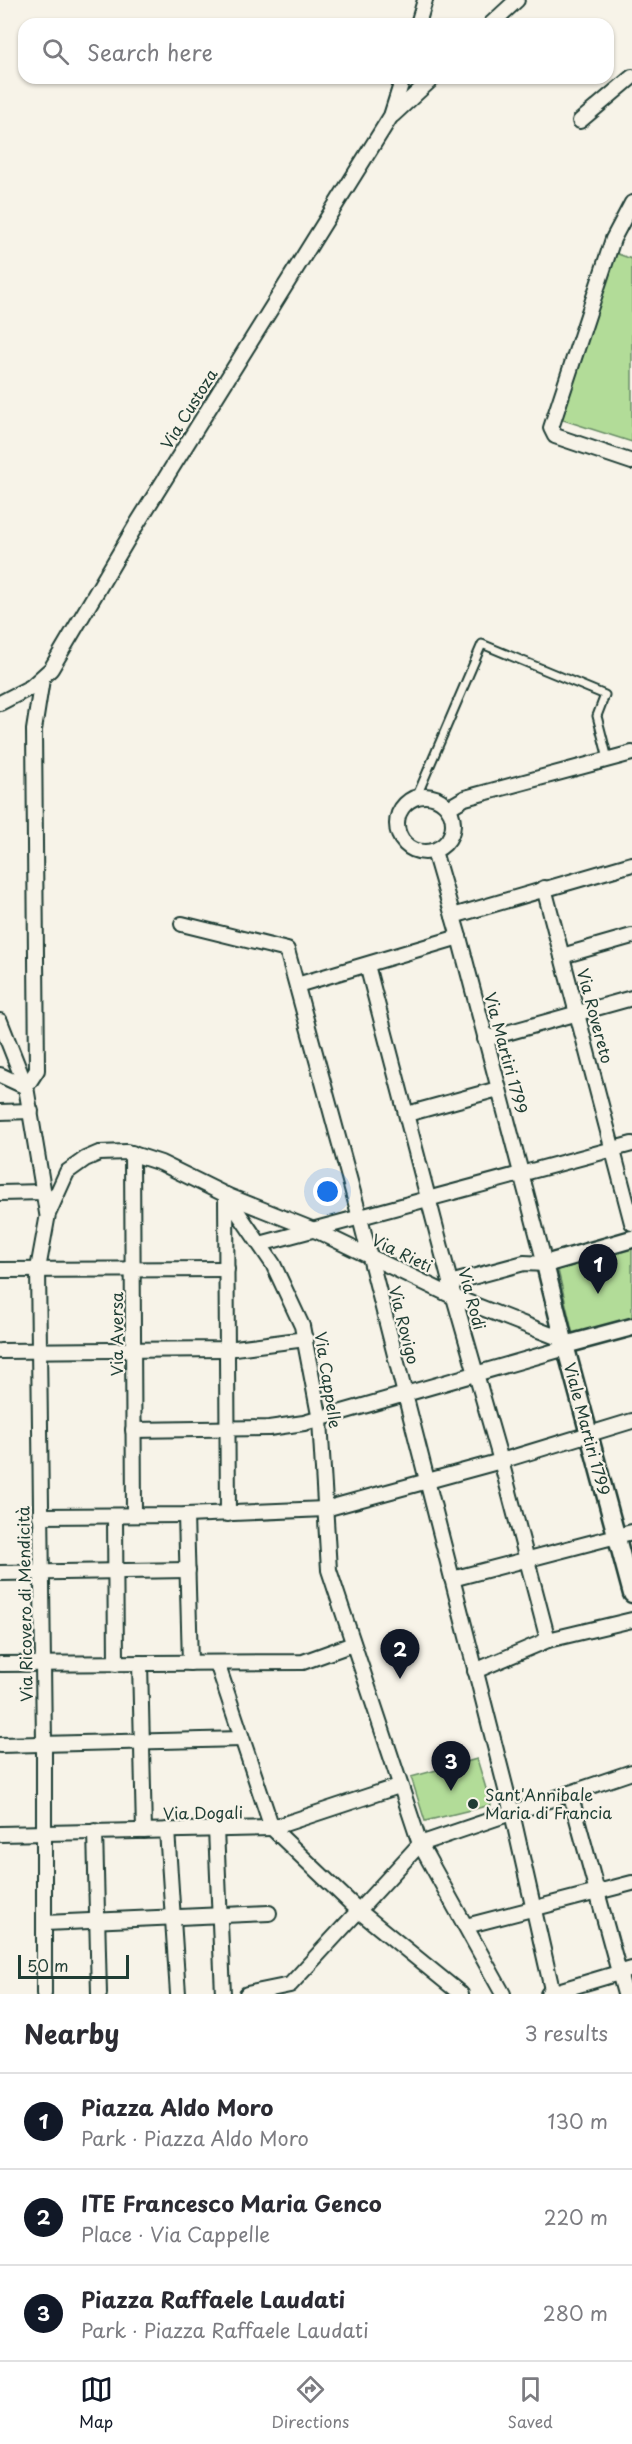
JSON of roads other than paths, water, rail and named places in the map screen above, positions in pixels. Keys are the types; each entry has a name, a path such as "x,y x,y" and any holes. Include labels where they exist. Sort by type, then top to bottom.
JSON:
{"street":[{"path":"420,18 425,0"},
{"path":"498,18 517,0"},
{"path":"580,121 632,77"},
{"path":"391,116 401,84"},
{"path":"391,116 426,84"},
{"name":"Via Custoza","path":"0,703 42,679 59,657 135,527 391,116"},
{"path":"632,203 613,239 551,428 555,436 632,462"},
{"path":"0,1075 26,1087 36,1070 34,730 42,679"},
{"path":"448,808 465,798 632,753"},
{"path":"416,798 434,798 448,808 452,816 452,833 448,841 434,851 415,850 401,838 398,828 402,810 416,798"},
{"name":"Via Martiri 1799","path":"434,851 545,1264"},
{"path":"453,916 544,888 631,867"},
{"name":"Via Rovereto","path":"544,888 632,1222"},
{"name":"Via Rovigo","path":"182,924 287,950 370,1255 512,1813 551,1994"},
{"path":"562,956 632,936"},
{"path":"297,985 459,938"},
{"name":"Via Rodi","path":"367,965 450,1283 501,1461 548,1640"},
{"path":"485,1039 632,998"},
{"name":"Via Ricovero di Mendicità","path":"0,1021 26,1087 48,1196 48,1214 38,1269 45,1832 44,1994"},
{"path":"407,1114 498,1089"},
{"path":"0,1112 31,1111"},
{"path":"260,1244 632,1144"},
{"name":"Via Cappelle","path":"48,1196 67,1172 85,1159 109,1151 132,1153 161,1163 226,1195 260,1244 294,1306 306,1339 320,1420 329,1570 420,1844 503,1994"},
{"name":"Via Aversa","path":"132,1153 134,1515"},
{"path":"0,1192 48,1196"},
{"path":"226,1195 228,1514"},
{"name":"Via Rieti","path":"226,1195 370,1255 454,1297 565,1344"},
{"path":"450,1283 525,1263 545,1264 632,1239"},
{"name":"Viale Martiri 1799","path":"545,1264 589,1435 624,1535 632,1594"},
{"path":"0,1270 227,1269"},
{"path":"134,1430 269,1428 320,1420 476,1375 565,1344 632,1327"},
{"path":"0,1351 227,1349 306,1339"},
{"path":"40,1516 228,1514 325,1509 501,1461 632,1421"},
{"path":"186,1515 190,1663"},
{"path":"115,1516 116,1664"},
{"path":"452,1579 624,1535"},
{"path":"0,1573 188,1570"},
{"path":"475,1671 548,1640 632,1620"},
{"path":"0,1664 303,1662 353,1644"},
{"path":"217,1663 272,1828 358,1911 461,1994"},
{"path":"140,1664 144,1831"},
{"path":"0,1745 242,1739"},
{"path":"247,1994 291,1989 420,1844 632,1772"},
{"name":"Via Dogali","path":"0,1834 272,1828 399,1786"},
{"path":"570,1793 598,1892 626,1971 625,1994"},
{"path":"216,1829 223,1994"},
{"path":"167,1830 178,1994"},
{"path":"95,1832 99,1994"},
{"path":"466,1926 632,1883"},
{"path":"45,1923 269,1913"},
{"path":"551,1994 626,1971"}],"lane":[{"path":"416,798 482,644 605,695 597,716 608,759"}],"place":[{"name":"Piazza Aldo Moro","path":"598,1294"},
{"name":"ITE Francesco Maria Genco","path":"400,1679"},
{"name":"Piazza Raffaele Laudati","path":"451,1791"},
{"name":"Sant'Annibale Maria di Francia","path":"473,1804"}]}
